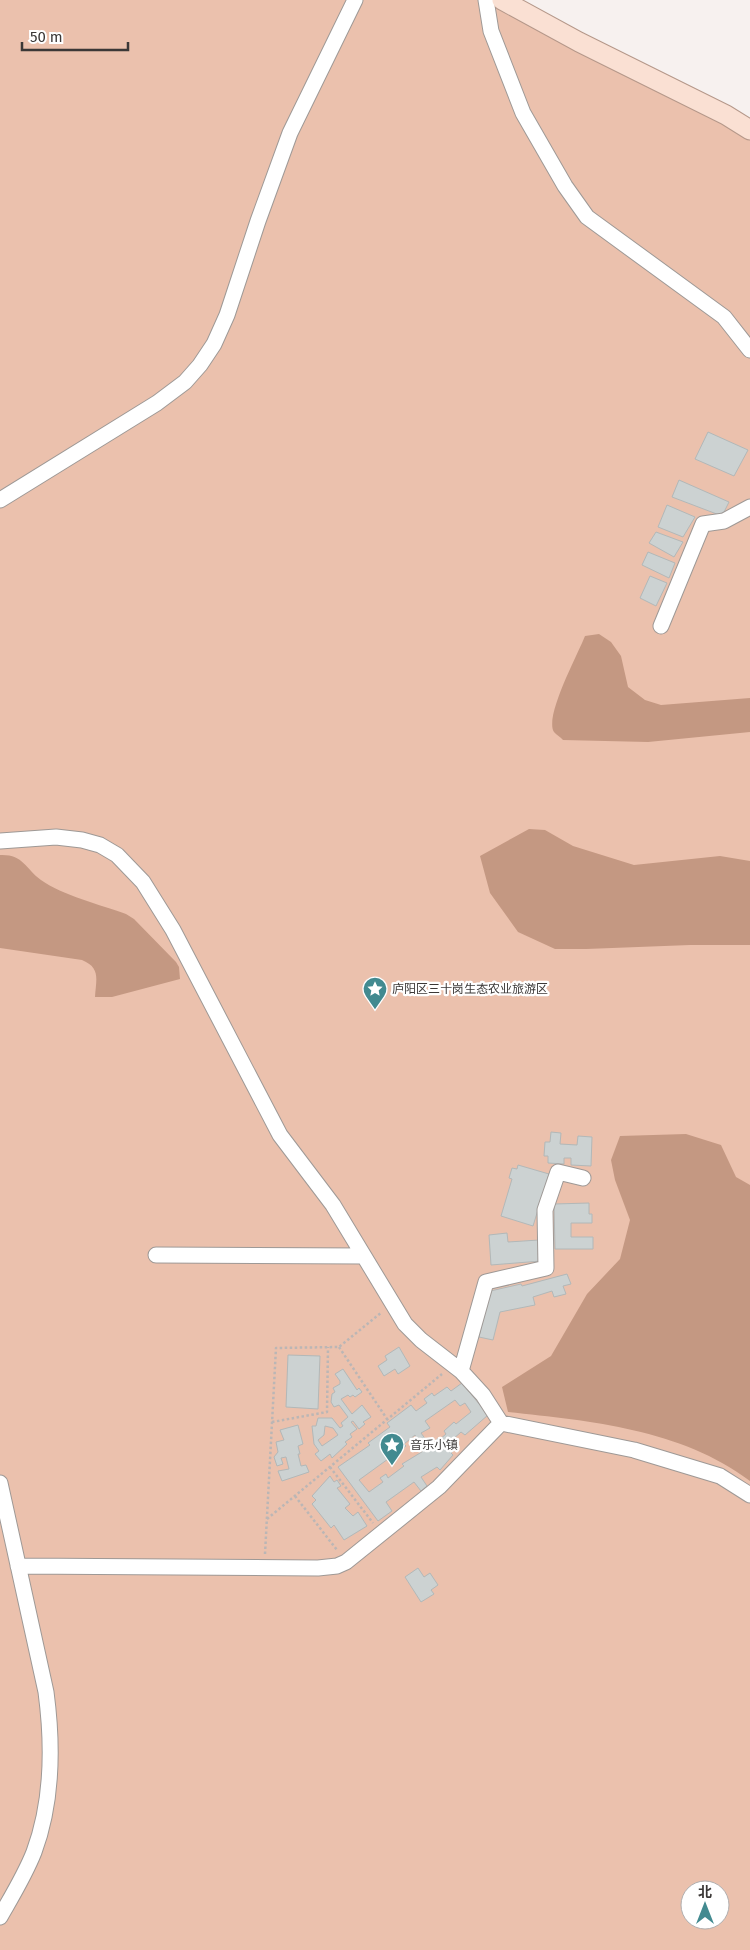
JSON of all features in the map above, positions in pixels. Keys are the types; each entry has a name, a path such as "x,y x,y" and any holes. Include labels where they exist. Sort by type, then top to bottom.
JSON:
{"main road":[{"path":"502,0 579,42 726,115 750,130"}],"street":[{"path":"0,500 157,403 184,382 200,365 214,344 227,315 290,133 355,0"},
{"path":"486,0 492,31 523,113 565,186 587,217 724,317 750,350"},
{"path":"661,626 703,524 724,521 750,507"},
{"path":"0,841 56,837 82,840 100,846 117,855 143,882 173,930 280,1135 333,1205 405,1324 420,1340 457,1368 483,1395 501,1423 634,1450 720,1476 750,1495"},
{"path":"457,1368 486,1282 546,1268 545,1210 558,1172 583,1178"},
{"path":"156,1255 364,1256"},
{"path":"18,1566 328,1568 337,1566 346,1562 440,1487 501,1423"},
{"path":"0,1483 48,1711 50,1756 49,1781 43,1819 34,1851 21,1881 0,1917"}],"path":[{"path":"264,1568 276,1348 339,1347 393,1304"},
{"path":"272,1422 327,1412 328,1347"},
{"path":"339,1347 387,1419"},
{"path":"267,1519 387,1419 457,1368"},
{"path":"330,1467 381,1533"},
{"path":"295,1496 346,1562"}],"shaded area":[{"name":"庐阳区三十岗生态农业旅游区","path":"0,0 502,0 750,130 750,1950 0,1950"},
{"path":"599,634 611,642 621,656 628,687 645,700 661,705 750,698 750,732 648,742 563,740 554,732 552,724 558,700 569,670 585,636"},
{"path":"529,829 545,830 573,846 634,865 720,856 750,861 750,945 555,949 518,932 490,893 480,856"},
{"path":"0,855 8,855 19,859 41,880 60,890 126,914 134,919 176,962 179,967 180,979 112,997 95,997 95,970 88,963 82,960 0,948"},
{"path":"686,1134 721,1145 736,1177 750,1185 750,1481 723,1463 695,1450 634,1430 571,1419 508,1412 502,1387 551,1356 587,1294 620,1259 630,1220 615,1180 611,1160 620,1136"}],"building":[{"path":"708,432 748,450 734,476 695,459"},
{"path":"679,480 729,502 722,516 672,497"},
{"path":"667,505 695,517 683,537 658,527"},
{"path":"656,532 683,542 674,557 649,543"},
{"path":"648,552 675,563 669,578 642,565"},
{"path":"650,576 667,583 656,606 640,598"},
{"path":"551,1132 561,1133 560,1144 577,1145 578,1136 592,1137 591,1166 571,1165 571,1158 564,1158 564,1164 548,1163 548,1156 544,1156 545,1142 550,1142"},
{"path":"518,1165 549,1174 533,1226 501,1216 512,1179 509,1178 512,1168 517,1169"},
{"path":"589,1203 589,1214 592,1214 592,1223 571,1223 571,1237 593,1237 593,1249 555,1249 554,1204"},
{"path":"507,1233 508,1242 539,1240 541,1261 491,1265 489,1235"},
{"path":"567,1274 571,1284 563,1286 566,1294 554,1297 552,1291 533,1297 535,1305 500,1312 493,1340 479,1337 485,1310 486,1292 521,1284 522,1286"},
{"path":"399,1347 410,1366 398,1374 395,1369 384,1376 378,1366 387,1360 385,1356"},
{"path":"288,1355 320,1356 318,1409 286,1407"},
{"path":"343,1369 357,1390 359,1388 362,1392 355,1397 348,1395 341,1399 352,1414 362,1405 371,1417 363,1422 365,1424 359,1429 353,1421 351,1422 357,1429 350,1434 352,1437 345,1442 347,1444 332,1458 330,1454 321,1461 315,1454 319,1451 314,1444 312,1426 316,1426 318,1418 332,1418 340,1428 343,1426 341,1423 348,1417 339,1405 334,1407 331,1402 332,1394 335,1392 333,1388 340,1384 335,1374","holes":["325,1426 333,1428 338,1435 322,1446 318,1440 324,1435"]},
{"path":"462,1383 488,1415 465,1435 461,1432 452,1440 457,1446 451,1453 453,1455 440,1470 437,1467 421,1477 427,1486 421,1491 414,1482 386,1502 392,1511 378,1521 338,1467 370,1445 368,1443 390,1427 387,1423 411,1405 416,1411 427,1403 424,1399 432,1393 434,1396 447,1387 451,1391","holes":["455,1400 460,1406 465,1403 471,1412 456,1424 454,1422 444,1431 446,1434 439,1440 438,1438 431,1447 421,1433 430,1428 425,1421","415,1435 425,1450 402,1464 404,1466 388,1478 386,1474 380,1478 383,1482 369,1492 359,1480 406,1446 404,1444"]},
{"path":"298,1425 303,1444 298,1446 300,1454 298,1454 301,1466 306,1465 309,1472 282,1481 278,1471 289,1469 286,1457 281,1458 283,1464 277,1466 274,1457 278,1452 276,1442 284,1440 280,1430"},
{"path":"330,1476 334,1482 337,1480 341,1486 337,1488 350,1504 345,1508 353,1516 358,1512 367,1526 344,1540 334,1525 331,1528 312,1504 316,1500 312,1496"},
{"path":"418,1568 424,1577 430,1573 438,1585 431,1590 434,1594 421,1602 405,1577"}],"place":[{"name":"庐阳区三十岗生态农业旅游区","path":"375,1010"},
{"name":"音乐小镇","path":"392,1466"}]}
